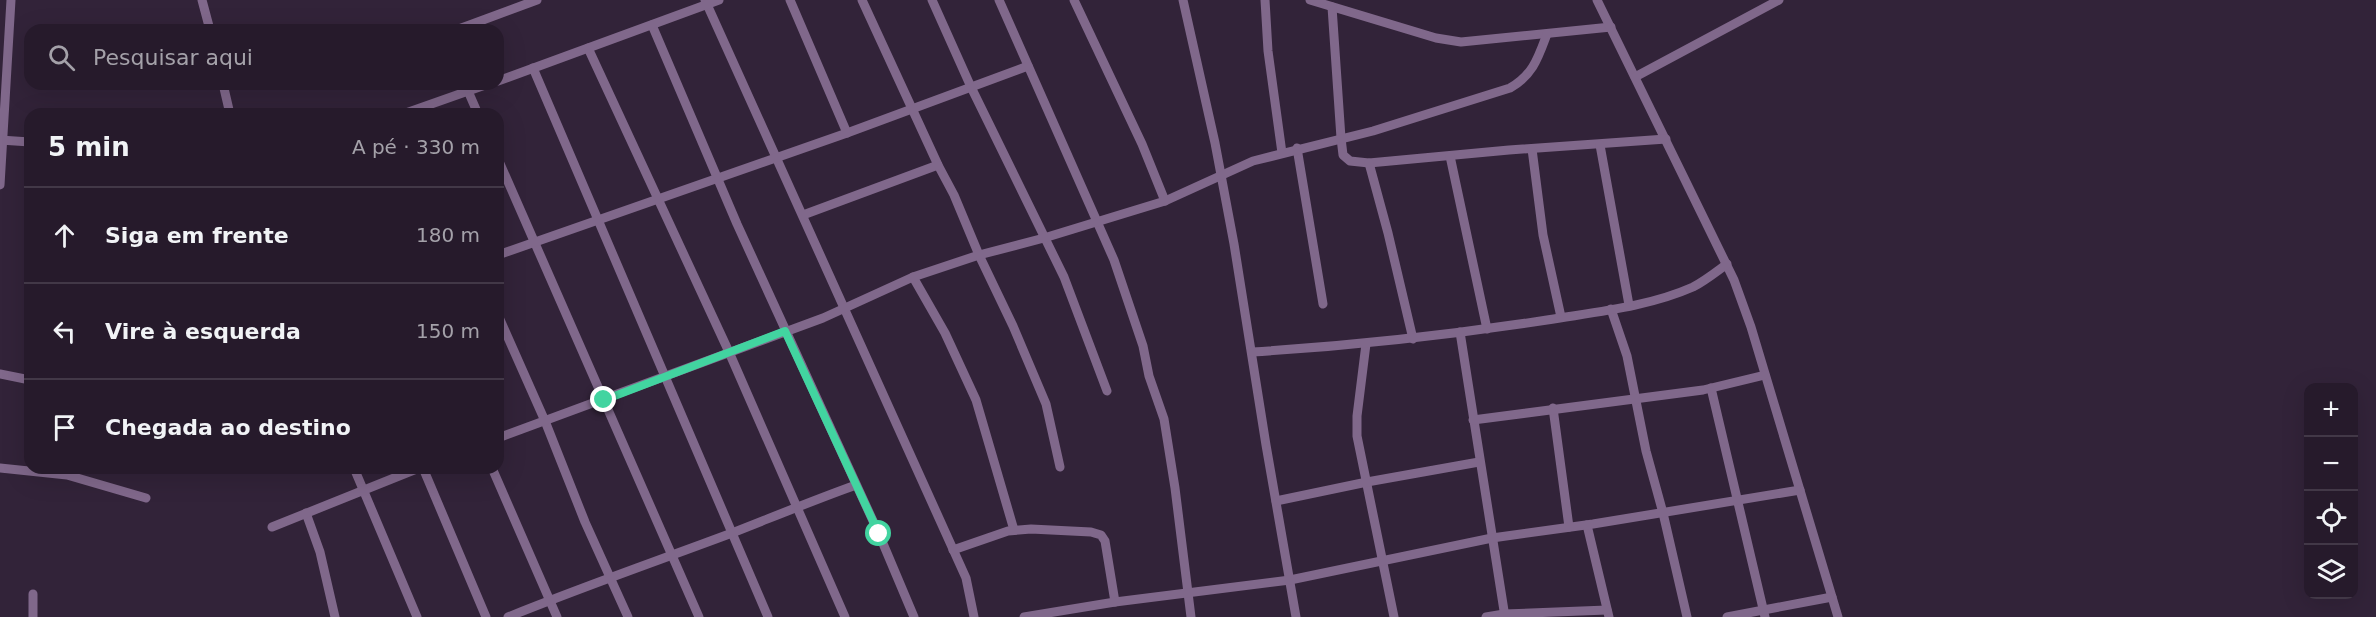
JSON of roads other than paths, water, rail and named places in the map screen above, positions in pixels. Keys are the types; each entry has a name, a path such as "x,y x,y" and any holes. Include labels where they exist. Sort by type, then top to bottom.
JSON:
{"street":[{"path":"0,185 11,0"},
{"path":"202,0 208,24"},
{"path":"483,24 537,0"},
{"path":"504,79 652,25 706,2 719,0"},
{"path":"790,0 848,133"},
{"path":"862,0 1013,326 1046,404 1060,467"},
{"path":"932,0 971,87 1064,277 1107,391"},
{"path":"999,0 1114,260 1127,297 1164,419 1191,617"},
{"path":"1074,0 1142,144 1165,201"},
{"path":"1183,0 1221,176 1296,617"},
{"path":"1265,0 1268,51 1282,153"},
{"path":"1310,0 1436,38 1461,42 1611,27"},
{"path":"1597,0 1727,264 1751,327 1838,617"},
{"path":"1635,77 1779,0"},
{"path":"706,2 966,578 974,617"},
{"path":"1332,7 1341,138 1343,155 1350,161 1369,163 1666,139"},
{"path":"652,25 785,331 914,617"},
{"path":"504,436 843,309 913,277 979,255 1165,201 1253,161 1297,148 1373,131 1510,88 1524,80 1538,58 1547,34"},
{"path":"588,48 729,351 845,617"},
{"path":"504,253 597,218 659,199 848,133 1028,66"},
{"path":"533,68 768,617"},
{"path":"224,90 229,108"},
{"path":"422,108 471,90"},
{"path":"468,91 475,108"},
{"path":"2,140 24,142"},
{"path":"1600,145 1629,305"},
{"path":"1297,148 1323,304"},
{"path":"1532,149 1543,236 1561,317"},
{"path":"1450,156 1487,329"},
{"path":"1369,163 1413,339"},
{"path":"803,215 938,165"},
{"path":"504,173 699,617"},
{"path":"1252,352 1413,339 1611,309 1694,287 1727,264"},
{"path":"913,277 945,333 976,399 1014,530"},
{"path":"1611,309 1627,356 1646,451 1687,617"},
{"path":"504,329 627,617"},
{"path":"1460,332 1504,615"},
{"path":"1366,344 1357,416 1357,436 1394,617"},
{"path":"0,374 24,379"},
{"path":"1473,420 1711,388 1765,375"},
{"path":"1711,388 1764,614"},
{"path":"1553,408 1569,527"},
{"path":"1276,501 1479,462"},
{"path":"0,468 24,470"},
{"path":"61,474 147,498"},
{"path":"356,474 417,617"},
{"path":"272,527 405,474"},
{"path":"424,474 486,617"},
{"path":"495,474 557,617"},
{"path":"508,617 856,485"},
{"path":"1024,617 1114,602 1290,580 1492,538 1800,490"},
{"path":"306,513 320,552 335,617"},
{"path":"1486,617 1608,614 1587,525"},
{"path":"953,550 992,535 1014,530 1091,532 1101,535 1105,540 1114,602"},
{"path":"33,594 33,617"},
{"path":"1727,617 1764,614 1832,597"}]}
